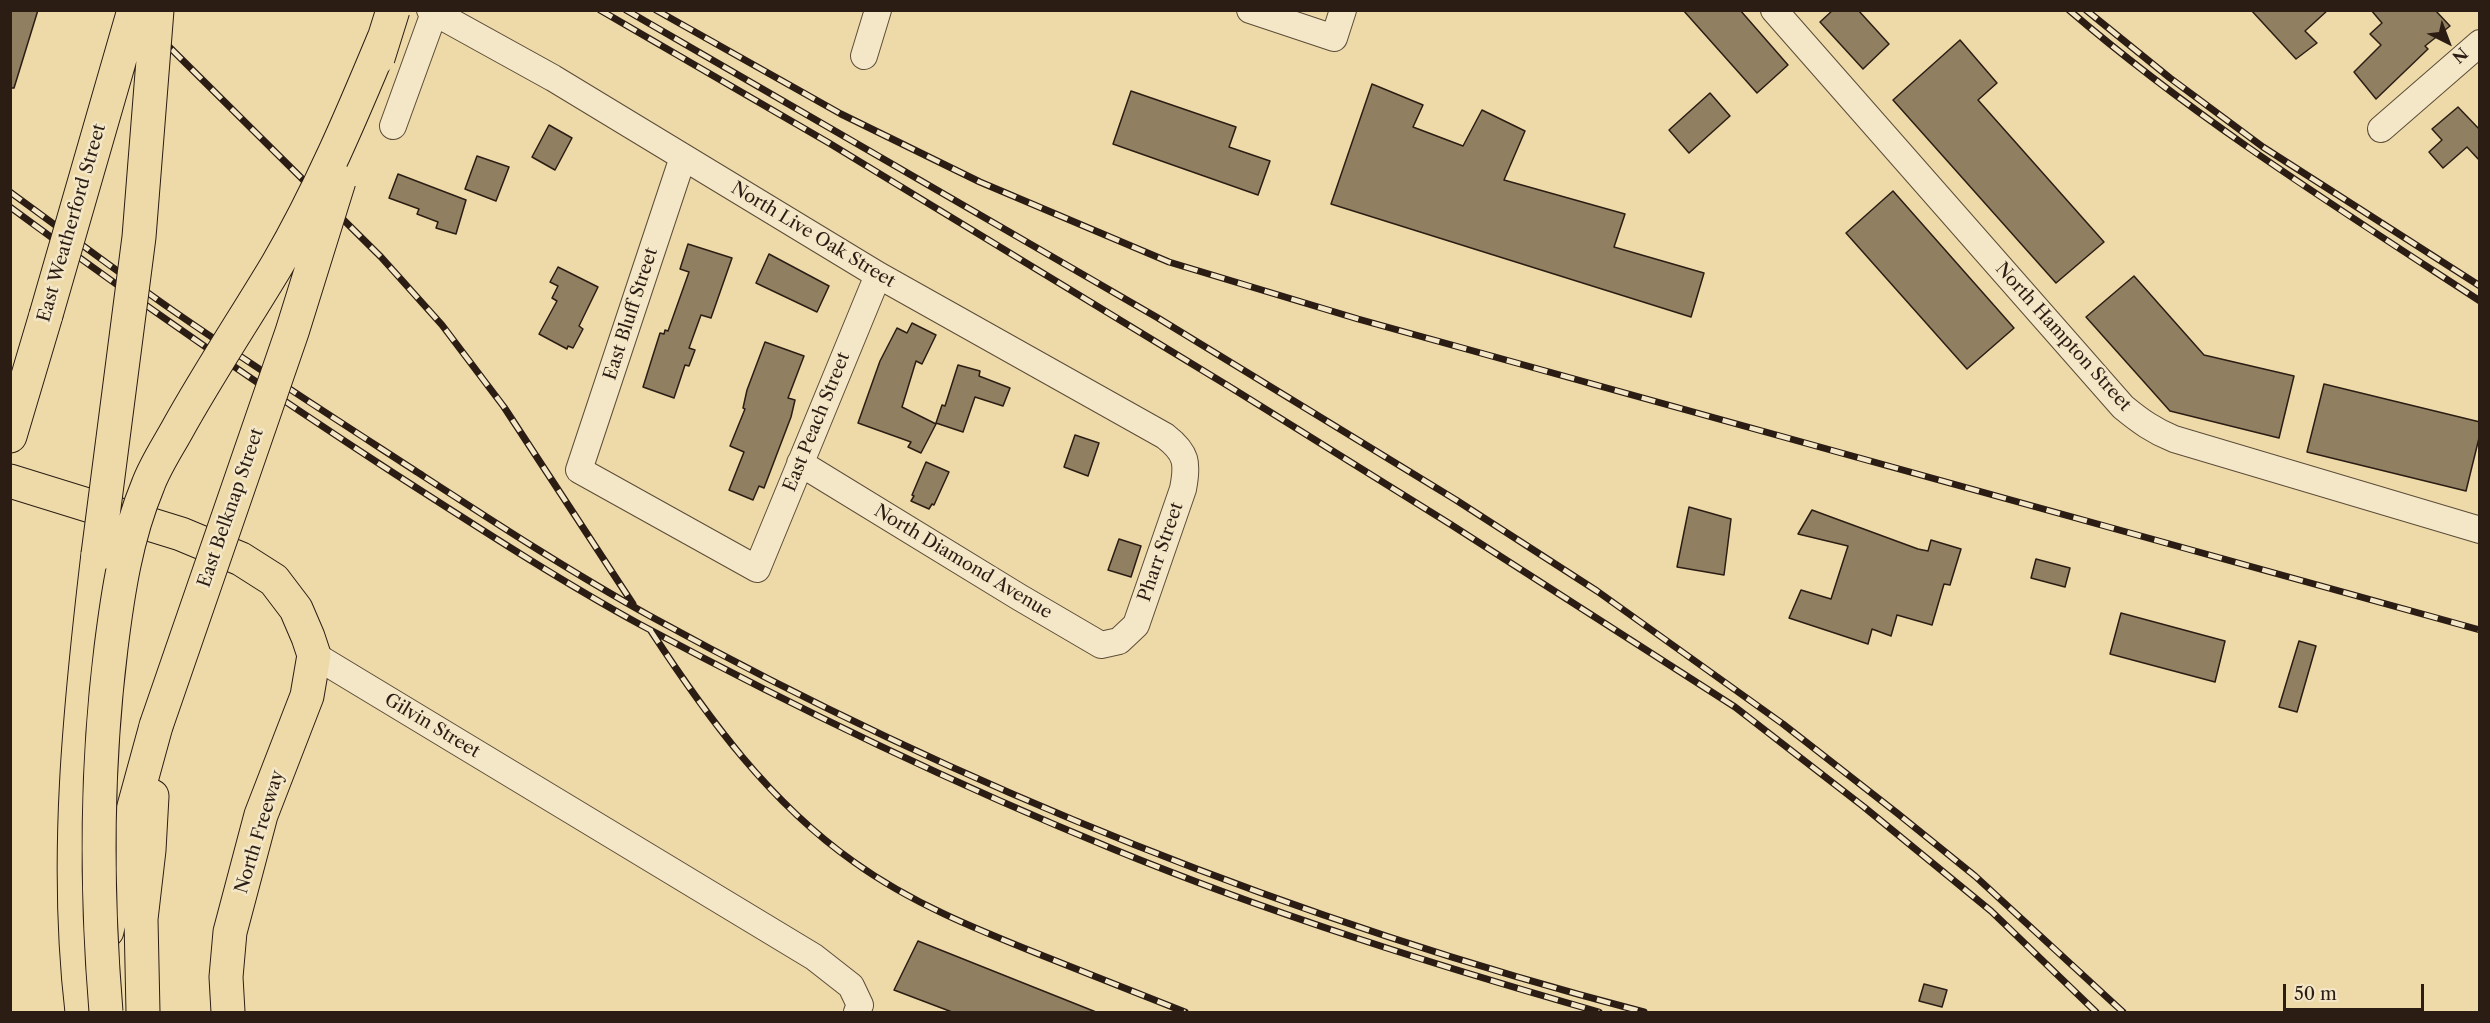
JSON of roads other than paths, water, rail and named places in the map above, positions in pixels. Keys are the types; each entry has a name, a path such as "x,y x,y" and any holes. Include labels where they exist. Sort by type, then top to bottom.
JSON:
{"main road":[{"name":"East Weatherford Street","path":"10,436 134,10"},
{"path":"82,1012 74,894 77,772 90,621 139,237 157,10"},
{"path":"106,1012 100,910 98,815 105,697 127,542 149,483 168,445 278,263 314,196 350,120 388,24"},
{"name":"East Belknap Street","path":"95,1012 110,915 130,821 156,726 292,332 388,24"},
{"path":"10,359 46,315"},
{"path":"10,481 181,534 241,559 274,580 296,609 314,655"},
{"name":"North Freeway","path":"228,1012 226,977 230,932 261,815 307,696 314,655"},
{"path":"143,1012 141,919 149,850 156,726"}],"street":[{"path":"864,56 878,10"},
{"path":"1250,10 1334,38 1343,10"},
{"name":"North Hampton Street","path":"1774,10 2123,407 2141,422 2174,439 2480,530"},
{"path":"393,126 432,12"},
{"name":"North Live Oak Street","path":"432,12 553,78 878,274 1165,436 1178,446 1187,466"},
{"path":"2381,129 2480,43"},
{"name":"East Bluff Street","path":"683,158 579,470 757,569"},
{"name":"East Peach Street","path":"757,569 878,274"},
{"name":"North Diamond Avenue","path":"801,463 1101,645 1119,641 1126,634"},
{"name":"Pharr Street","path":"1126,634 1136,625 1183,489 1187,466"},
{"name":"Gilvin Street","path":"314,655 814,957 851,986 857,1006"}],"railway":[{"path":"132,10 381,257 442,325 504,407 633,604"},
{"path":"600,10 829,143 1230,387 1450,524 1735,707 1864,807 1991,911 2096,1012"},
{"path":"626,10 1158,318 1456,500 1597,591 1783,724 1897,813 1975,876 2123,1012"},
{"path":"656,10 841,114 980,182 1169,262 1358,319 2480,630"},
{"path":"2069,10 2167,89 2218,126 2322,198 2480,301"},
{"path":"2086,10 2170,78 2263,147 2480,286"},
{"path":"10,192 204,332 472,508 620,599 768,679 888,738 1011,793 1135,845 1260,893 1515,976 1644,1012"},
{"path":"10,207 249,377 456,513 548,571 641,625 757,685 993,798 1173,873 1354,937 1599,1012"},
{"path":"651,631 718,727 742,757 794,813 854,862 921,903 968,925 1185,1012"}]}
